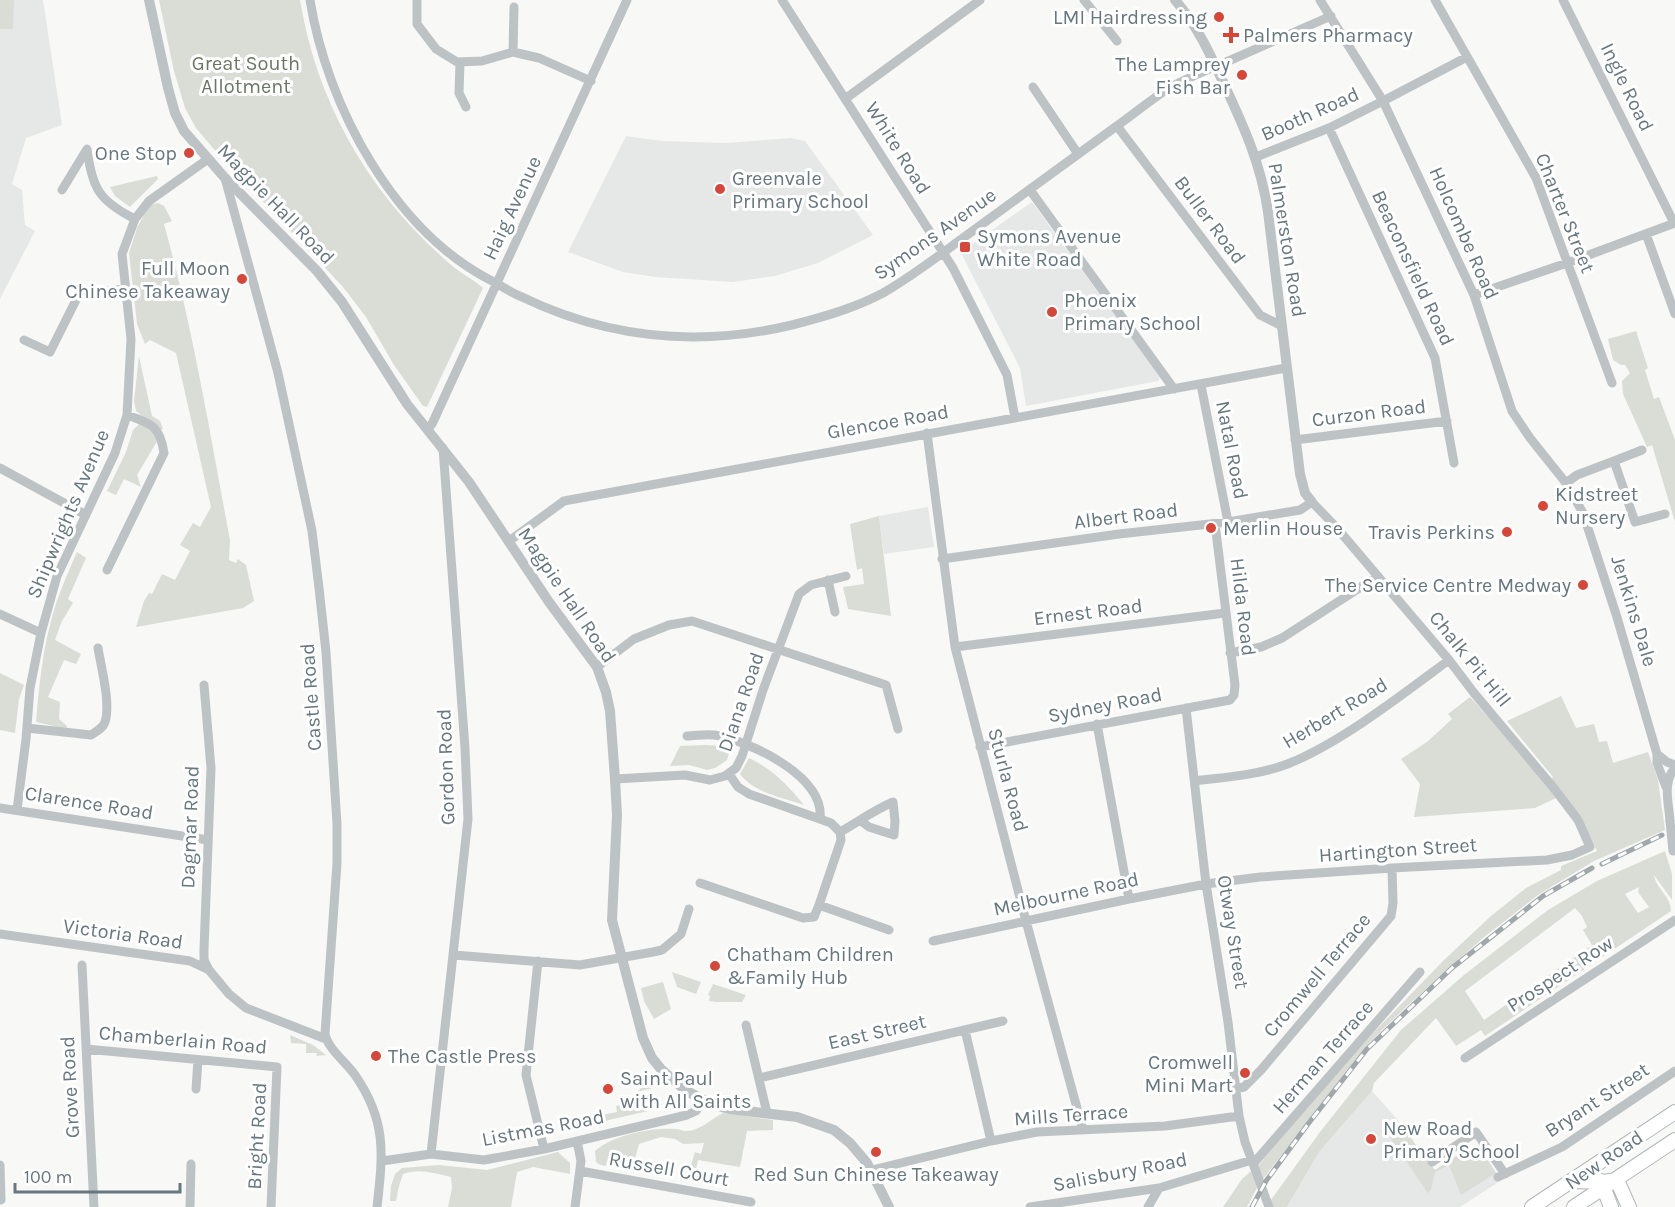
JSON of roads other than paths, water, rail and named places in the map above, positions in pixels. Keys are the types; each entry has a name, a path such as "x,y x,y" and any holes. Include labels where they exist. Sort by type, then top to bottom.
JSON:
{"main road":[{"name":"New Road","path":"1532,1207 1675,1112"},
{"name":"New Road","path":"1574,1207 1602,1185 1617,1180 1675,1140"},
{"path":"1603,1161 1600,1173 1602,1185 1611,1207"},
{"path":"1617,1180 1629,1207"},
{"path":"1572,1181 1602,1185"}],"street":[{"name":"Magpie Hall Road","path":"149,0 163,71 175,113 186,135 335,293 398,391 469,482 549,602 597,667 606,692 615,779 617,815 612,920 643,1038 650,1054 657,1065 675,1082 690,1094 703,1100 729,1109 809,1120 833,1129 854,1147 872,1170 889,1207"},
{"name":"Symons Avenue","path":"309,0 316,37 340,107 372,164 397,199 444,248 465,265 522,298 565,315 652,336 702,338 758,333 819,318 881,294 1170,88 1330,16"},
{"path":"417,0 417,24 436,49 460,62 482,61 513,52 539,58 591,81"},
{"name":"Haig Avenue","path":"427,429 432,424 627,0"},
{"name":"White Road","path":"782,0 958,276 1005,370 1015,418"},
{"path":"961,0 967,9"},
{"path":"845,99 980,0"},
{"path":"1083,0 1118,41"},
{"name":"Palmerston Road","path":"1175,0 1194,24 1216,66 1256,157 1267,204 1295,440 1305,494 1312,502"},
{"name":"Holcombe Road","path":"1320,0 1381,102 1474,295 1512,411 1530,438 1566,483"},
{"name":"Charter Street","path":"1435,0 1536,177 1612,383"},
{"name":"Ingle Road","path":"1563,0 1674,223"},
{"path":"513,52 514,7"},
{"name":"Booth Road","path":"1256,157 1329,128 1467,57"},
{"path":"460,62 459,93 466,107"},
{"path":"1033,87 1078,154"},
{"name":"Buller Road","path":"1116,126 1260,315 1282,326"},
{"name":"Beaconsfield Road","path":"1329,128 1435,358 1454,463"},
{"path":"62,190 87,149 91,175 100,192 114,208 135,219"},
{"name":"Shipwrights Avenue","path":"16,810 30,688 41,633 57,576 115,453 127,415 131,339 124,289 123,254 135,219 149,201 208,159"},
{"name":"Castle Road","path":"225,178 278,373 310,522 319,588 326,652 337,824 337,863 326,1039"},
{"path":"1030,190 1174,389"},
{"path":"1474,295 1674,223"},
{"path":"1646,234 1675,314"},
{"path":"24,340 50,352 77,298 84,294 124,289"},
{"name":"Glencoe Road","path":"509,541 564,501 1286,368"},
{"name":"Natal Road","path":"1201,385 1228,522"},
{"path":"107,570 164,453 161,436 153,426 127,415"},
{"name":"Curzon Road","path":"1295,440 1447,421"},
{"name":"Sturla Road","path":"927,433 955,647 1083,1130"},
{"name":"Gordon Road","path":"431,1154 469,802 443,448"},
{"path":"1566,483 1577,475 1642,450"},
{"path":"1614,460 1635,522 1665,514"},
{"path":"0,468 86,515"},
{"name":"Jenkins Dale","path":"1566,483 1588,523 1657,754 1657,763 1666,787 1674,854"},
{"name":"Albert Road","path":"942,560 1119,534 1228,522 1300,510 1312,502"},
{"name":"Chalk Pit Hill","path":"1312,502 1449,660 1578,820 1590,847"},
{"name":"Hilda Road","path":"1215,524 1234,678 1234,695"},
{"name":"Diana Road","path":"615,779 685,775 710,780 729,774 738,765 747,743 763,690 799,594 811,585 846,576"},
{"path":"1230,653 1261,647 1282,638 1378,576"},
{"path":"828,580 835,612"},
{"name":"Ernest Road","path":"955,647 1225,613"},
{"path":"0,614 41,633"},
{"path":"597,667 634,639 669,625 692,621 886,685 898,729"},
{"path":"27,728 91,735 100,730 105,722 106,703 98,648"},
{"name":"Herbert Road","path":"1195,782 1246,775 1301,758 1406,692 1449,660"},
{"name":"Dagmar Road","path":"204,685 211,768 204,949 204,960 209,970"},
{"name":"Sydney Road","path":"980,747 1230,700 1234,695"},
{"name":"Otway Street","path":"1186,708 1206,884 1228,1022 1239,1116 1252,1162 1269,1207"},
{"path":"1097,724 1129,898"},
{"path":"687,736 717,735 747,743 777,760 804,782 818,802 819,819"},
{"path":"1657,754 1675,766 1666,787"},
{"path":"700,883 803,918 814,917 841,840 840,832 833,824 749,794 738,787 729,774"},
{"name":"Clarence Road","path":"0,808 208,840"},
{"path":"840,832 861,821"},
{"name":"Hartington Street","path":"1206,884 1392,868 1547,860 1572,855 1590,847"},
{"name":"Cromwell Terrace","path":"1235,1089 1244,1087 1261,1070 1391,916 1392,868"},
{"name":"Melbourne Road","path":"933,941 1129,898 1206,884"},
{"path":"819,905 889,930"},
{"path":"454,955 580,965 621,959 662,950 681,934 688,909"},
{"name":"Prospect Row","path":"1466,1058 1675,920"},
{"name":"Victoria Road","path":"0,934 190,961 209,970 246,1008 326,1039"},
{"path":"538,961 526,1075 544,1149"},
{"name":"Grove Road","path":"82,965 94,1207"},
{"name":"Herman Terrace","path":"1252,1162 1257,1162 1420,972"},
{"name":"East Street","path":"759,1078 1003,1022"},
{"path":"746,1025 767,1113"},
{"path":"965,1030 991,1141"},
{"path":"326,1039 356,1076 372,1106 381,1131 382,1161 377,1207"},
{"name":"Chamberlain Road","path":"86,1049 277,1067"},
{"path":"196,1089 198,1060"},
{"name":"Bright Road","path":"271,1207 277,1067"},
{"name":"Bryant Street","path":"1432,1162 1476,1132 1502,1176 1562,1147 1675,1071"},
{"name":"Listmas Road","path":"382,1161 431,1154 484,1160 544,1149 690,1114 698,1109 703,1100"},
{"name":"Mills Terrace","path":"872,1170 1037,1132 1165,1126 1239,1116"},
{"path":"575,1207 581,1158 577,1141"},
{"name":"Salisbury Road","path":"1030,1207 1159,1188 1252,1162"},
{"path":"190,1207 191,1164"},
{"path":"0,1165 1,1202"},
{"name":"Russell Court","path":"580,1171 751,1202"},
{"path":"1148,1207 1159,1188"}],"railway":[{"path":"1602,864 1662,835"},
{"path":"1252,1207 1266,1181 1367,1049 1452,968 1543,896 1592,868"}],"place":[{"name":"LMI Hairdressing","path":"1219,17"},
{"name":"Palmers Pharmacy","path":"1231,35"},
{"name":"The Lamprey Fish Bar","path":"1242,75"},
{"name":"One Stop","path":"189,153"},
{"name":"Greenvale Primary School","path":"720,189"},
{"name":"Symons Avenue White Road","path":"965,247"},
{"name":"Full Moon Chinese Takeaway","path":"242,279"},
{"name":"Phoenix Primary School","path":"1052,312"},
{"name":"Kidstreet Nursery","path":"1543,506"},
{"name":"Merlin House","path":"1211,528"},
{"name":"Travis Perkins","path":"1507,532"},
{"name":"The Service Centre Medway","path":"1583,585"},
{"name":"Chatham Children &Family Hub","path":"715,966"},
{"name":"The Castle Press","path":"376,1056"},
{"name":"Cromwell Mini Mart","path":"1245,1073"},
{"name":"Saint Paul with All Saints","path":"608,1089"},
{"name":"New Road Primary School","path":"1371,1139"},
{"name":"Red Sun Chinese Takeaway","path":"876,1152"}],"park label":[{"name":"Great South Allotment","path":"246,74"}]}
